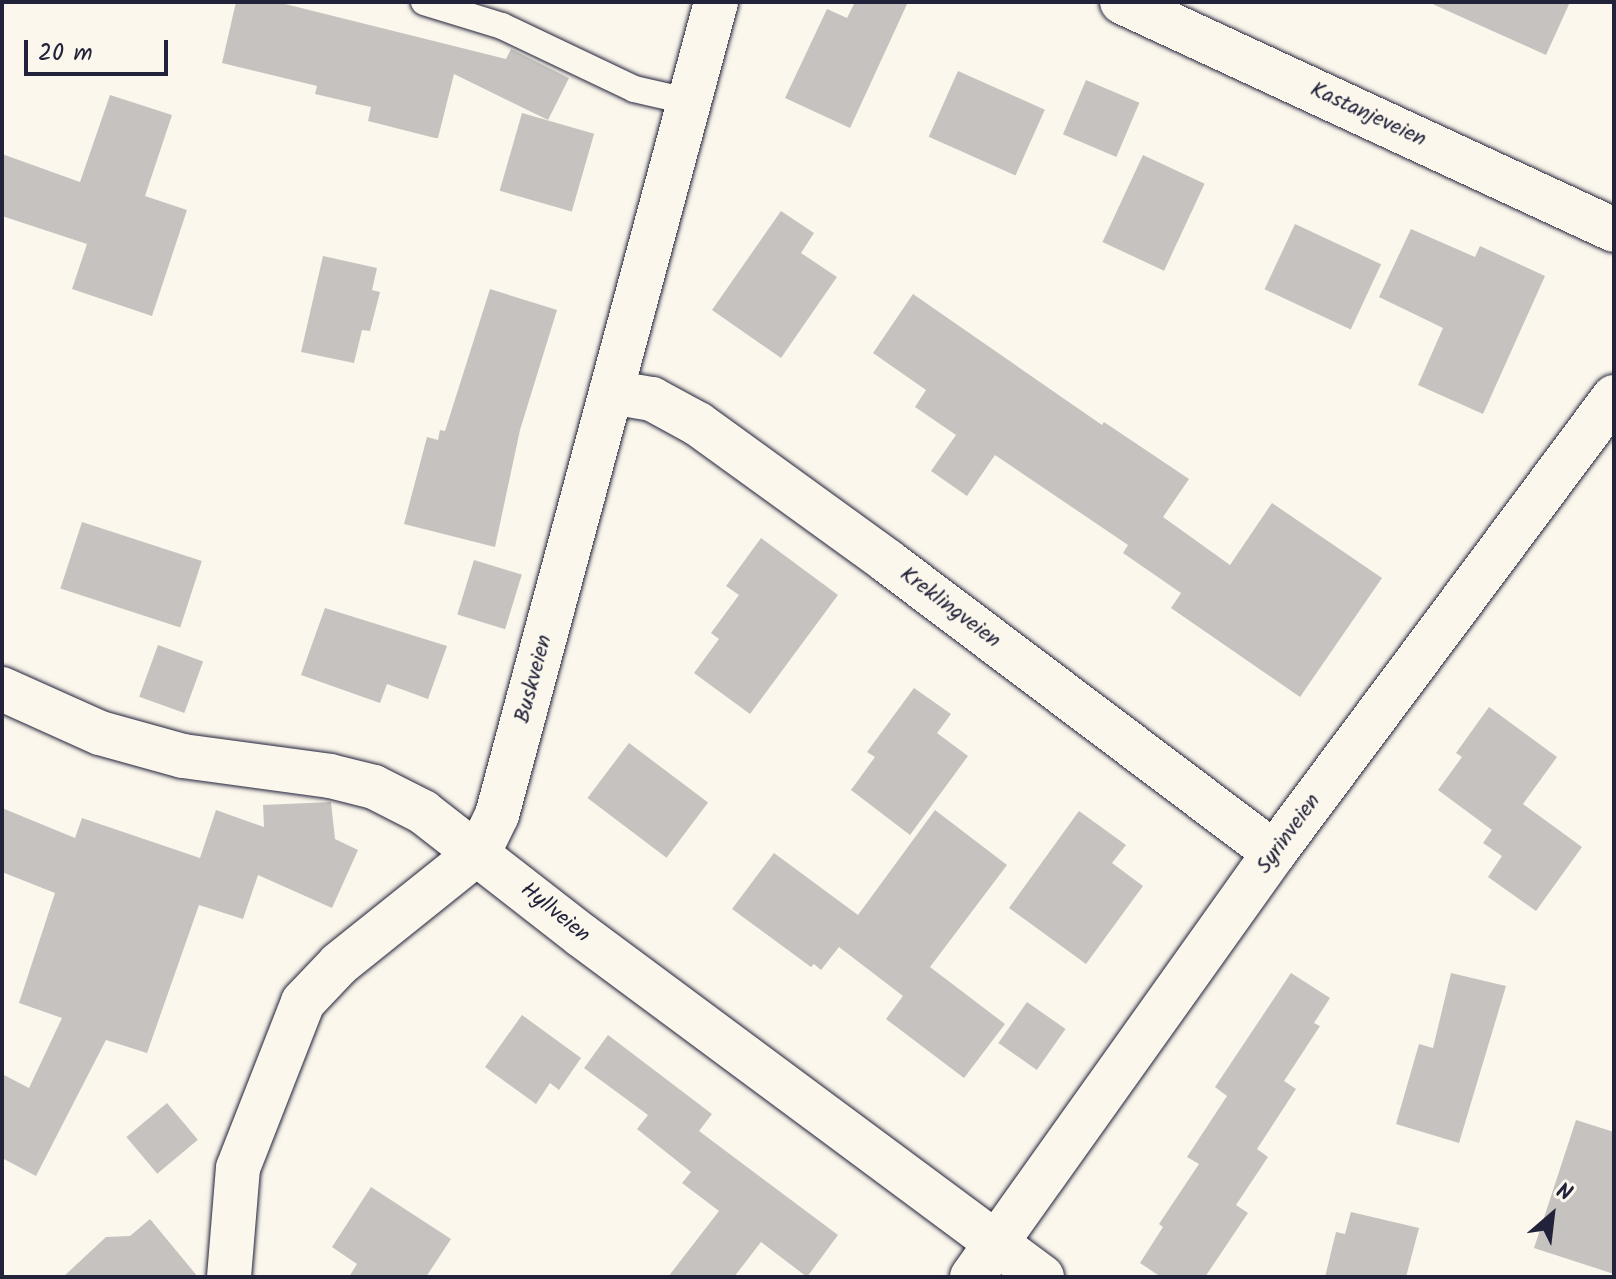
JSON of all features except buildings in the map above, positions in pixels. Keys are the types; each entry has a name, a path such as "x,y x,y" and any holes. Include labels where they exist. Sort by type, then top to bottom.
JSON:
{"street":[{"name":"Buskveien","path":"229,1277 238,1168 303,1002 339,964 479,852 497,815 716,2"},
{"name":"Kastanjeveien","path":"1122,2 1614,230"},
{"name":"Kreklingveien","path":"611,392 652,399 698,424 887,561 1274,853"},
{"name":"Syrinveien","path":"984,1260 1274,853 1614,397"},
{"name":"Hyllveien","path":"2,689 100,733 183,756 330,776 374,787 423,812 479,852 984,1260 1042,1277"}],"lane":[{"path":"424,2 502,26 634,89 687,101"}]}
